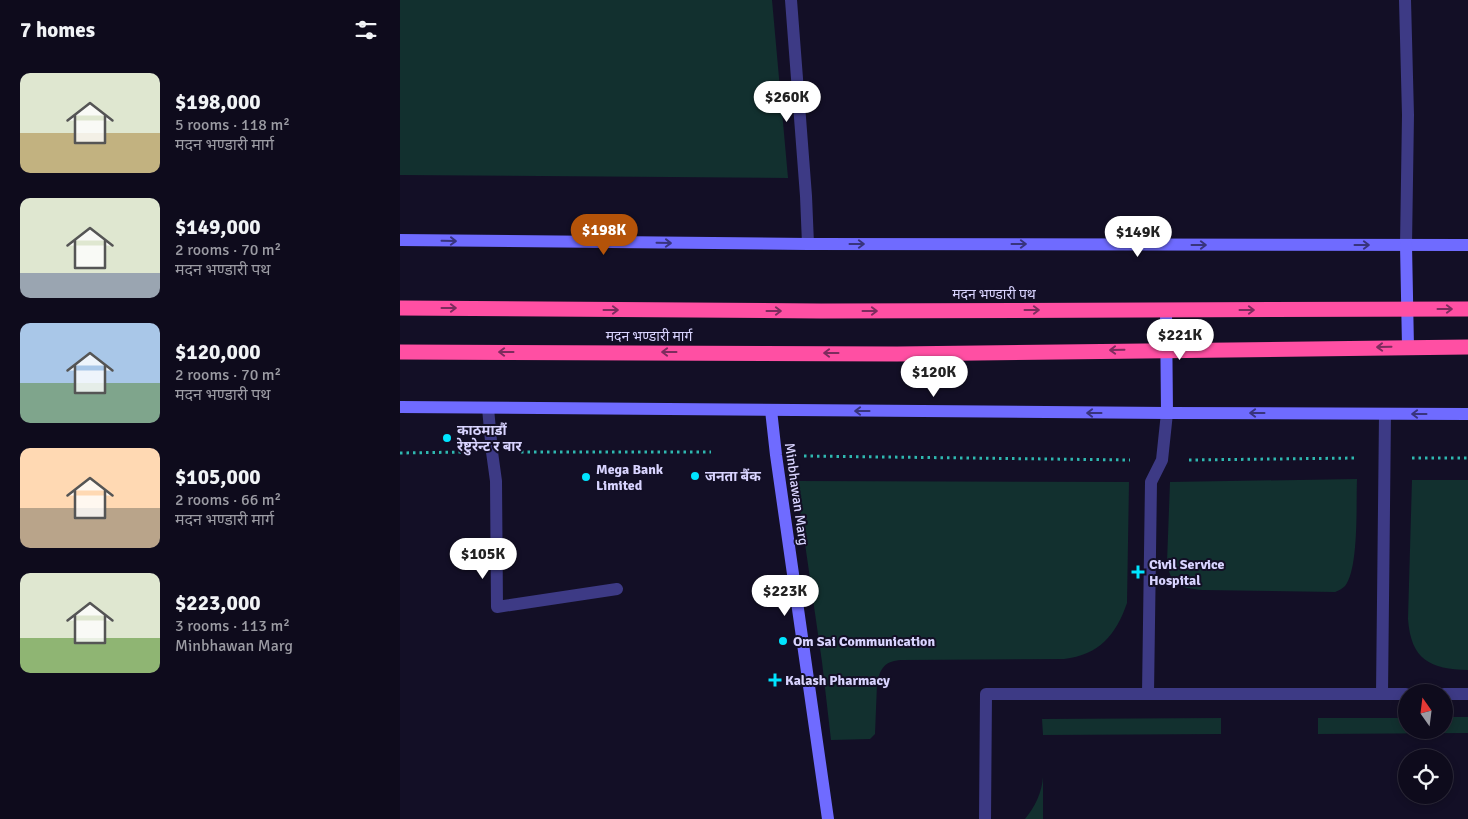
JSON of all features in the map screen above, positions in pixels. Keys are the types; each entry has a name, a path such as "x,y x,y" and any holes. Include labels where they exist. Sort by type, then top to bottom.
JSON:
{"highway":[{"name":"मदन भण्डारी मार्ग","path":"400,308 821,311"},
{"name":"मदन भण्डारी पथ","path":"821,311 1468,309"},
{"path":"1166,350 1468,347"},
{"name":"मदन भण्डारी मार्ग","path":"400,352 898,354 1166,350"}],"street":[{"path":"791,0 808,244"},
{"path":"1405,0 1408,115 1406,245 1408,347"},
{"path":"400,240 808,244 1468,245"},
{"path":"1148,694 1151,482 1162,460 1167,413 1166,310"},
{"path":"400,407 1468,414"},
{"path":"488,408 496,481 497,607 617,589"},
{"name":"Minbhawan Marg","path":"771,410 777,464 828,819"},
{"path":"1382,694 1385,414"},
{"path":"985,819 986,694 1398,694"},
{"path":"1453,694 1468,694"}],"path":[{"path":"400,453 711,452"}],"green space":[{"path":"400,0 772,0 788,178 400,175"},
{"path":"1357,479 1356,535 1353,565 1345,586 1339,590 1335,592 1203,590 1183,587 1171,577 1167,563 1170,482"},
{"path":"1412,480 1468,480 1468,670 1433,664 1425,660 1418,653 1413,644 1408,619"},
{"path":"796,481 1129,482 1127,603 1123,614 1104,642 1087,653 1076,657 1064,659 901,660 891,662 884,666 877,684 875,734 870,739 831,740 822,662"},
{"path":"1453,717 1468,717 1468,733 1453,733"},
{"path":"1221,718 1221,734 1043,735 1042,719"},
{"path":"1318,718 1398,718 1398,733 1318,734"},
{"path":"1043,777 1043,819 1025,819 1037,799"}],"place":[{"name":"काठमाडौं रेष्टुरेन्ट र बार","path":"447,438"},
{"name":"जनता बैंक","path":"695,476"},
{"name":"Mega Bank Limited","path":"586,477"},
{"name":"Civil Service Hospital","path":"1138,572"},
{"name":"Om Sai Communication","path":"783,641"},
{"name":"Kalash Pharmacy","path":"775,680"}]}
